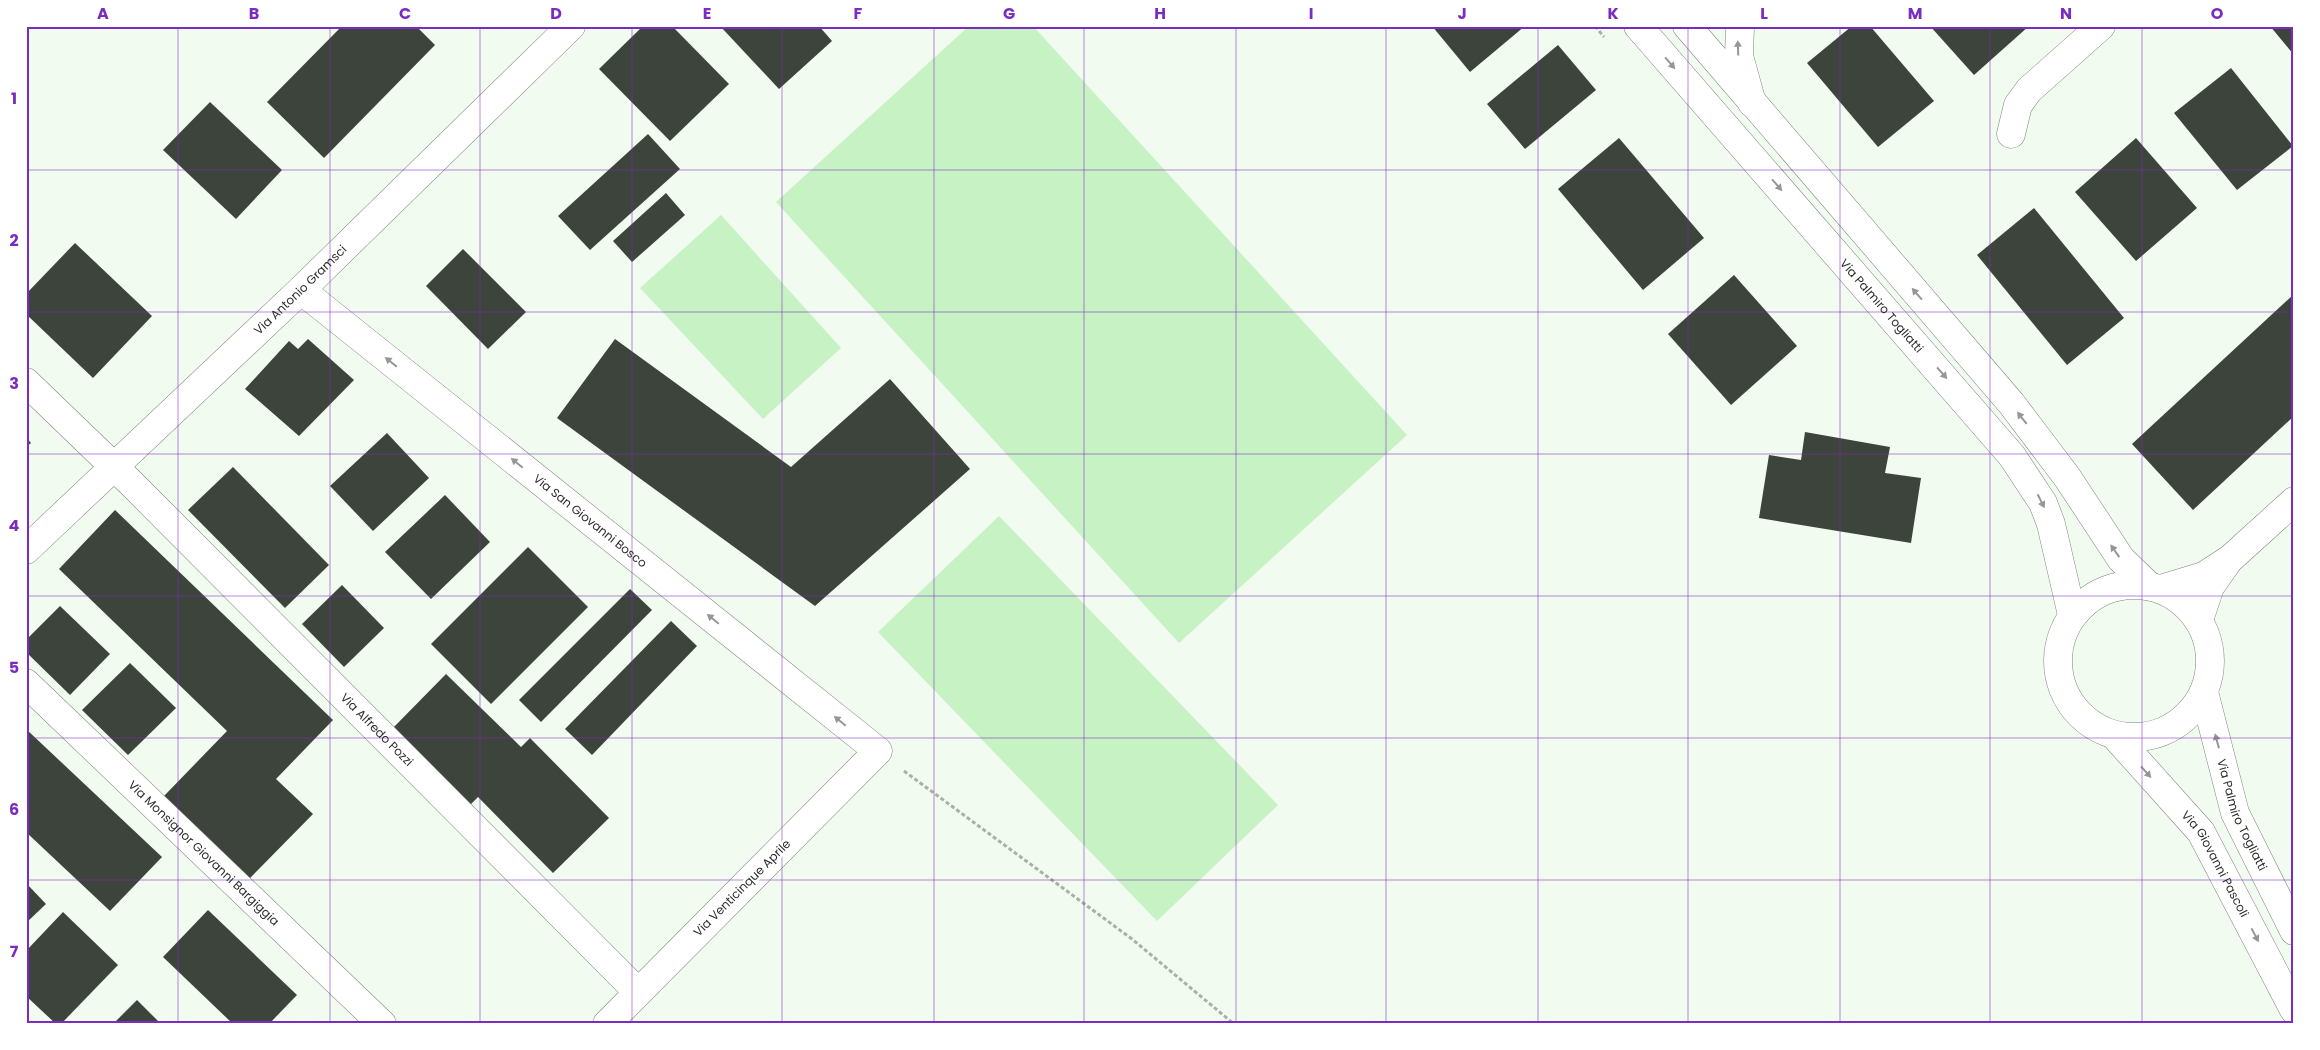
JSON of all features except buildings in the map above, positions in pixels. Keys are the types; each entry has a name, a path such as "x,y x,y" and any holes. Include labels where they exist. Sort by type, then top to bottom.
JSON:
{"street":[{"name":"Via Antonio Gramsci","path":"26,550 115,468 301,290 571,26"},
{"name":"Via Palmiro Togliatti","path":"1638,26 2012,456 2043,503 2051,524 2072,615"},
{"path":"1687,26 2010,403 2067,477 2121,559 2155,587 2183,601 2199,620 2209,643 2210,668 2204,692 2192,710 2177,725 2157,734 2135,737 2114,735 2091,725 2073,708 2061,686 2056,662 2060,637 2072,615 2087,600 2106,589 2127,584 2155,587 2204,576 2230,559 2294,501"},
{"path":"1740,26 1738,56 1752,103"},
{"path":"2011,134 2018,105 2029,90 2101,26"},
{"name":"Via San Giovanni Bosco","path":"301,290 878,752"},
{"name":"Via Alfredo Pozzi","path":"26,382 115,468 638,992"},
{"path":"2199,620 2202,605 2210,587 2230,559"},
{"name":"Via Monsignor Giovanni Bargiggia","path":"26,683 382,1024"},
{"name":"Via Palmiro Togliatti","path":"2204,692 2235,813 2294,931"},
{"name":"Via Giovanni Pascoli","path":"2114,735 2201,832 2294,1010"},
{"name":"Via Venticinque Aprile","path":"607,1024 878,752"}],"path":[{"path":"878,752 1132,939 1234,1024"}],"green space":[{"path":"969,26 1033,26 1407,435 1179,643 776,202"},
{"path":"721,215 841,348 763,419 640,288"},
{"path":"999,516 1278,805 1157,921 878,632"}]}
